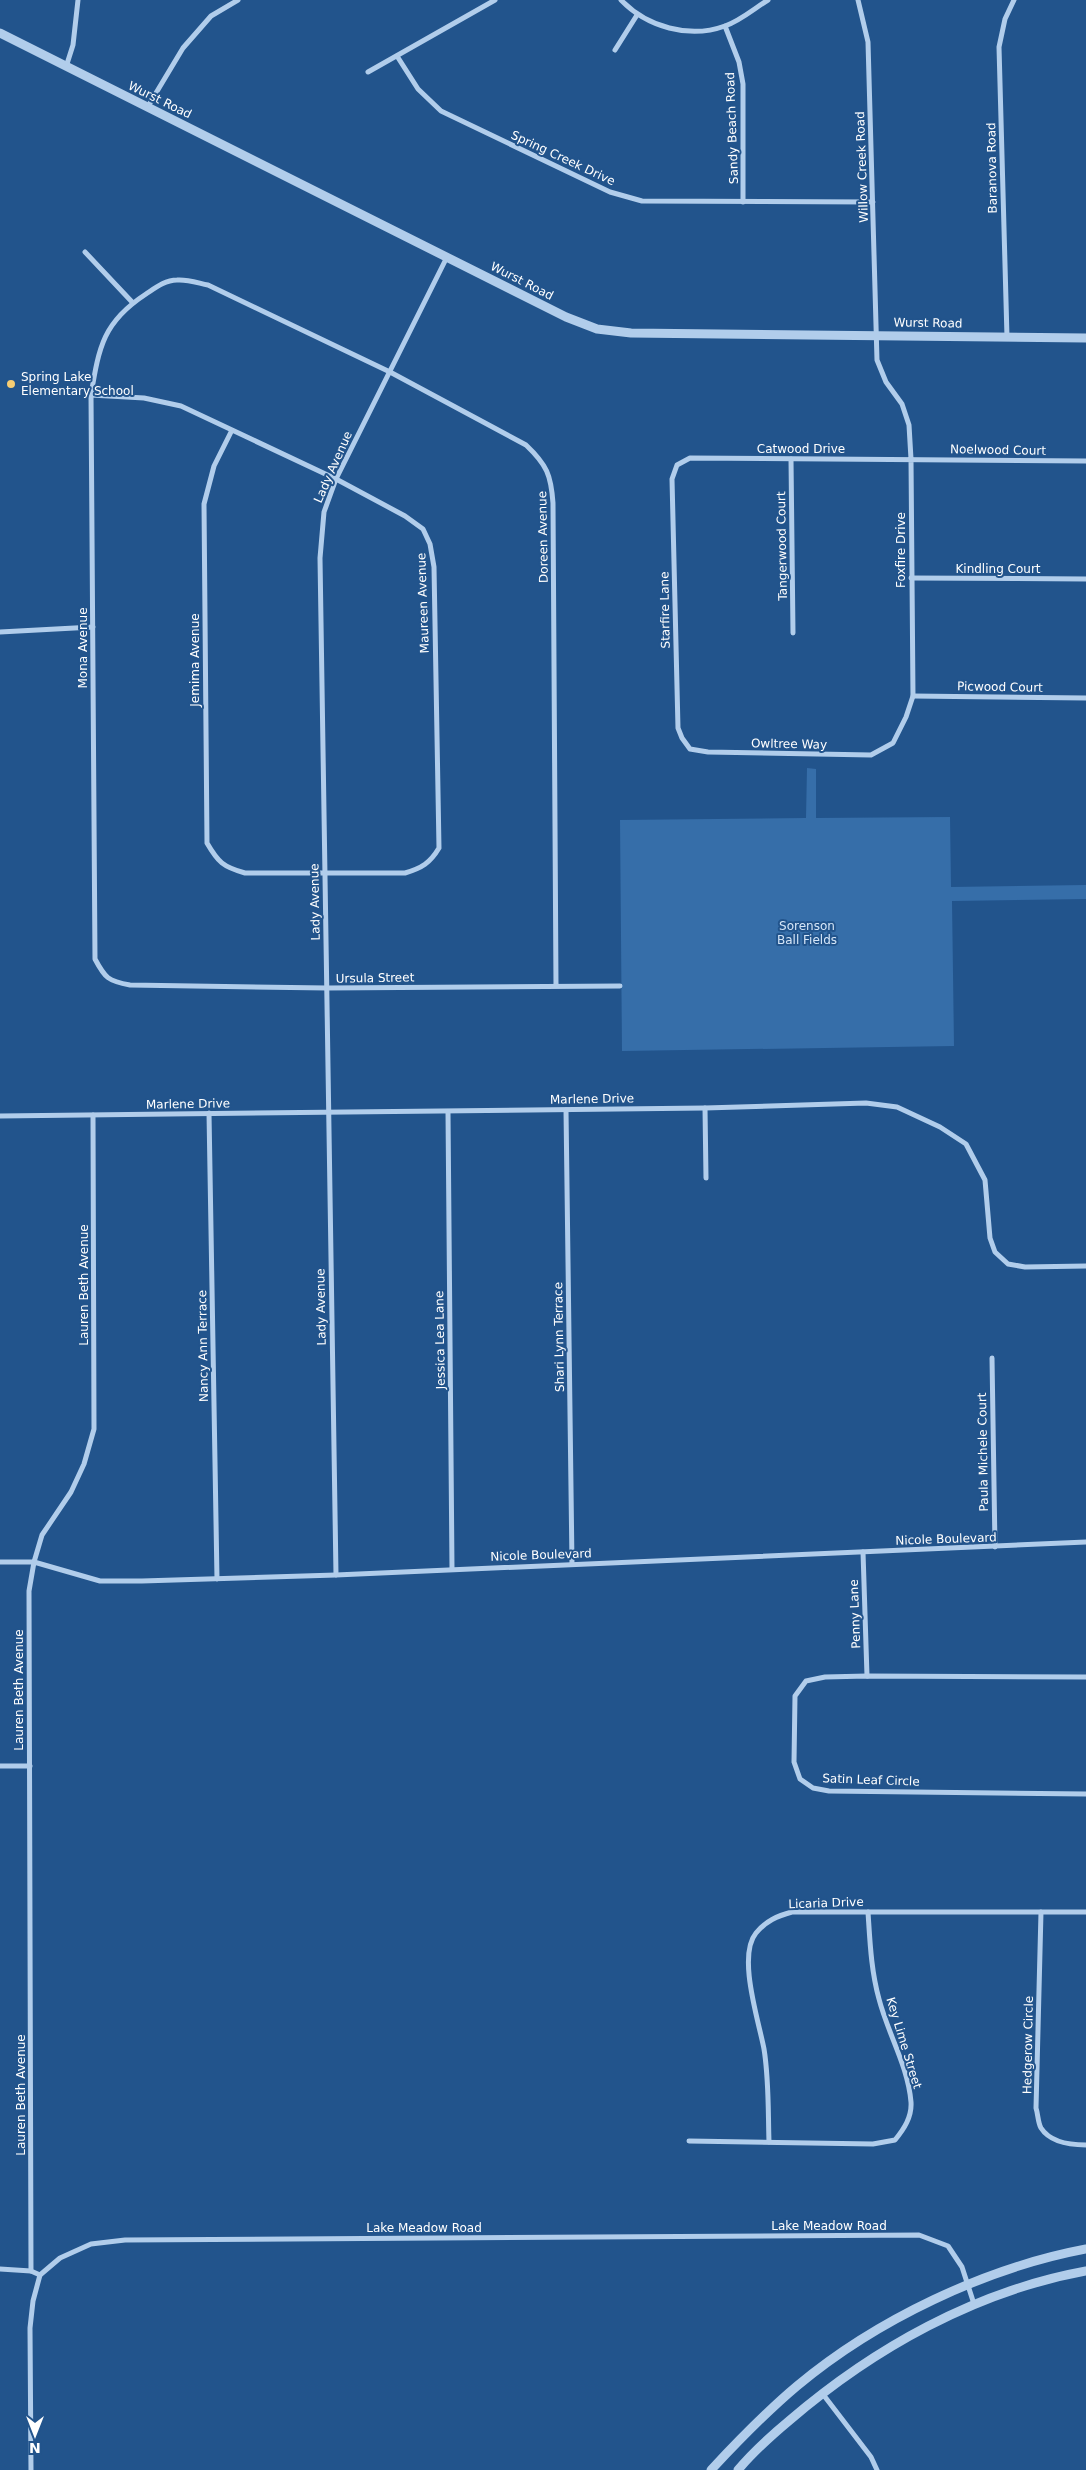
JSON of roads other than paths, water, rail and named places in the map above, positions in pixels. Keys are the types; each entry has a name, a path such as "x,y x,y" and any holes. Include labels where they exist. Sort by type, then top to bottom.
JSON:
{"street":[{"path":"66,68 73,46 78,0"},
{"path":"148,108 183,48 211,16 238,0"},
{"path":"368,72 495,0"},
{"path":"621,0 638,15 664,28 694,31 725,26 768,0"},
{"name":"Willow Creek Road","path":"858,0 868,42 877,335"},
{"name":"Baranova Road","path":"1007,337 999,47 1005,19 1014,0"},
{"path":"615,50 638,15"},
{"name":"Sandy Beach Road","path":"725,26 739,62 743,84 743,202"},
{"name":"Wurst Road","path":"0,33 66,68 447,258 566,317 597,329 631,333 1086,338"},
{"name":"Spring Creek Drive","path":"397,56 418,89 441,112 610,192 642,201 873,202"},
{"path":"85,252 132,303"},
{"name":"Lady Avenue","path":"336,1575 320,558 324,512 336,479 447,258"},
{"name":"Doreen Avenue","path":"132,303 161,284 177,280 208,285 390,372 526,446 541,459 551,479 554,503 556,986"},
{"name":"Mona Avenue","path":"130,985 114,982 104,976 95,959 90,395 98,352 113,322 132,303"},
{"name":"Foxfire Drive","path":"871,755 893,743 906,717 913,696 911,458 909,425 902,404 886,382 877,360 877,335"},
{"name":"Maureen Avenue","path":"90,395 144,398 181,406 336,479 405,516 423,529 430,544 434,567 438,848 431,860 421,868 405,873 324,873"},
{"name":"Jemima Avenue","path":"232,430 214,466 204,504 207,843 216,860 231,869 245,873 324,873"},
{"name":"Catwood Drive","path":"690,458 911,458"},
{"name":"Starfire Lane","path":"690,458 677,465 672,479 678,728 690,749 708,752"},
{"name":"Noelwood Court","path":"911,458 1086,461"},
{"name":"Tangerwood Court","path":"791,459 793,633"},
{"name":"Kindling Court","path":"911,578 1086,579"},
{"path":"0,632 92,627"},
{"name":"Picwood Court","path":"913,696 1086,698"},
{"name":"Owltree Way","path":"708,752 871,755"},
{"name":"Ursula Street","path":"130,985 327,988 620,986"},
{"name":"Marlene Drive","path":"0,1116 448,1112 705,1108 866,1103 897,1107 940,1127 966,1144 986,1180 990,1238 995,1252 1008,1264 1025,1267 1086,1266"},
{"path":"705,1108 706,1178"},
{"name":"Shari Lynn Terrace","path":"566,1110 572,1564"},
{"name":"Jessica Lea Lane","path":"448,1112 452,1569"},
{"name":"Nancy Ann Terrace","path":"209,1113 218,1579"},
{"name":"Lauren Beth Avenue","path":"31,2271 29,1591 34,1562 42,1535 71,1492 84,1464 94,1429 93,1115"},
{"name":"Paula Michele Court","path":"992,1358 995,1546"},
{"name":"Nicole Boulevard","path":"0,1562 34,1562 100,1581 218,1579 1086,1542"},
{"name":"Penny Lane","path":"863,1552 867,1676"},
{"name":"Satin Leaf Circle","path":"1086,1677 867,1676 825,1677 806,1681 795,1696 794,1762 800,1779 813,1788 829,1791 1086,1794"},
{"path":"0,1766 30,1766"},
{"name":"Licaria Drive","path":"769,2142 764,2050 751,1990 748,1956 755,1934 772,1918 792,1912 1086,1912"},
{"name":"Key Lime Street","path":"689,2141 873,2144 895,2140 908,2123 911,2103 902,2062 879,2000 871,1960 868,1912"},
{"name":"Hedgerow Circle","path":"1041,1912 1036,2108 1041,2128 1053,2139 1073,2145 1086,2145"},
{"name":"Lake Meadow Road","path":"40,2275 60,2258 91,2244 125,2240 919,2235 948,2246 962,2267 974,2304"},
{"path":"710,2470 753,2425 806,2379 854,2345 911,2312 968,2286 1012,2269 1086,2249"},
{"path":"0,2269 31,2271 40,2275 32,2301 30,2328 31,2470"},
{"path":"738,2470 780,2428 822,2392 887,2348 974,2304 1019,2288 1086,2271"},
{"path":"822,2392 871,2457 876,2470"}],"place":[{"name":"Spring Lake Elementary School","path":"11,384"}],"park label":[{"name":"Sorenson Ball Fields","path":"807,933"}]}
